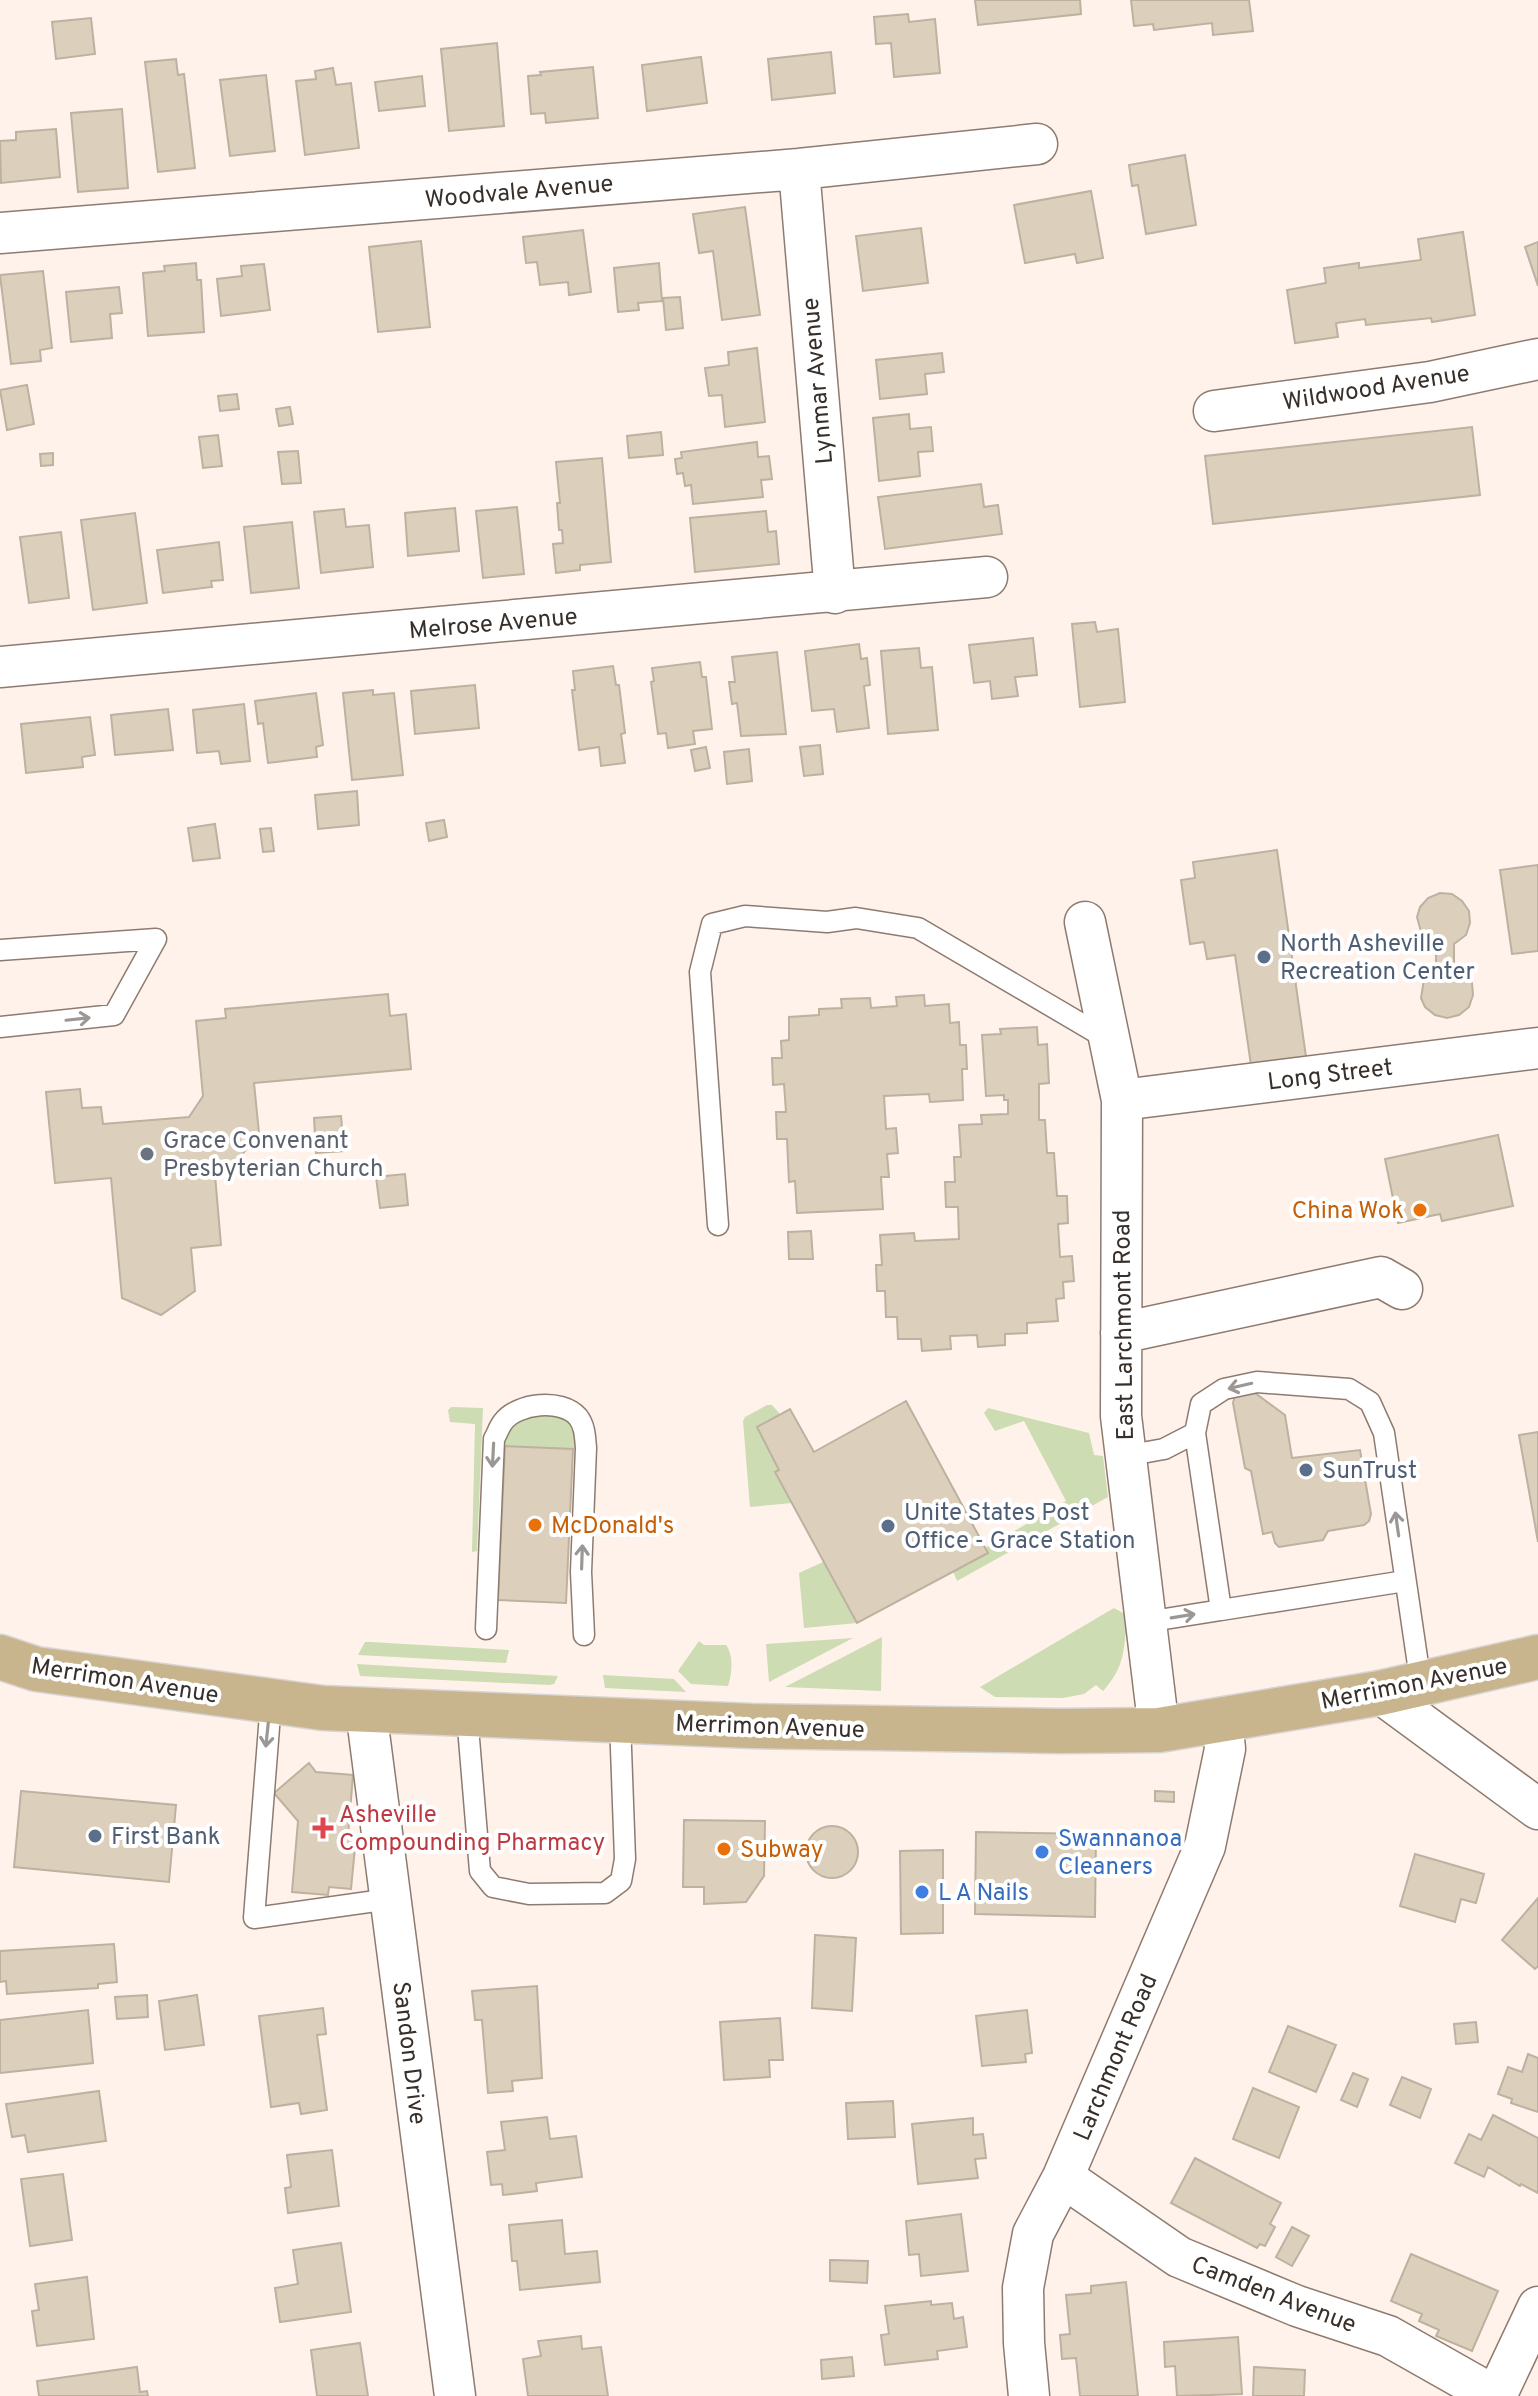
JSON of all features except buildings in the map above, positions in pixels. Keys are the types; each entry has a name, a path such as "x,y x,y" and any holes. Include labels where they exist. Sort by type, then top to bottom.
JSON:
{"main road":[{"name":"Merrimon Avenue","path":"0,1657 36,1669 271,1702 366,1710 917,1729 1159,1730 1400,1689 1538,1657"}],"street":[{"name":"Woodvale Avenue","path":"0,233 799,169 1037,144"},
{"name":"Lynmar Avenue","path":"799,169 835,593"},
{"name":"Wildwood Avenue","path":"1214,411 1430,382 1538,359"},
{"name":"Melrose Avenue","path":"0,667 987,577"},
{"name":"East Larchmont Road","path":"1085,922 1122,1100 1121,1416 1159,1730"},
{"name":"Long Street","path":"1122,1100 1538,1048"},
{"path":"1121,1333 1381,1277 1402,1289"},
{"path":"1400,1689 1538,1809"},
{"name":"Sandon Drive","path":"366,1710 455,2396"},
{"name":"Larchmont Road","path":"1029,2396 1023,2288 1033,2234 1063,2177 1205,1846 1225,1749 1222,1718"},
{"name":"Camden Avenue","path":"1063,2177 1179,2257 1297,2306 1388,2336 1495,2396"},
{"path":"1495,2396 1538,2307"}],"lane":[{"path":"718,1225 700,972 712,924 745,916 827,922 856,918 918,928 1109,1040"},
{"path":"0,950 156,939 114,1015 0,1027"},
{"path":"1221,1610 1195,1433 1201,1404 1224,1389 1257,1382 1349,1389 1370,1402 1384,1433 1405,1581 1400,1689"},
{"path":"486,1629 494,1439 504,1420 518,1411 551,1405 565,1408 577,1416 584,1428 586,1448 581,1572 584,1635"},
{"path":"1125,1456 1164,1449 1195,1433"},
{"path":"1146,1622 1405,1581"},
{"path":"271,1702 254,1918 390,1899"},
{"path":"467,1715 480,1871 493,1887 529,1894 605,1893 621,1881 625,1859 620,1721"}],"green space":[{"path":"767,1405 772,1405 780,1414 757,1427 779,1470 775,1473 792,1503 750,1507 743,1421"},
{"path":"451,1407 483,1408 477,1551 472,1552 475,1424 450,1422 448,1410"},
{"path":"988,1408 1089,1433 1094,1455 1103,1456 1108,1497 957,1581 953,1571 985,1548 1066,1501 1024,1421 995,1431 984,1413"},
{"path":"542,1415 558,1417 569,1423 579,1449 501,1446 516,1423"},
{"path":"823,1562 857,1623 804,1628 799,1573"},
{"path":"1114,1608 1127,1615 1124,1647 1116,1673 1103,1691 1096,1685 1084,1694 1063,1698 995,1697 980,1687"},
{"path":"882,1637 881,1691 785,1687"},
{"path":"853,1638 769,1682 766,1644"},
{"path":"699,1641 704,1645 726,1645 732,1665 728,1686 691,1684 678,1671"},
{"path":"365,1642 509,1650 506,1663 358,1655"},
{"path":"357,1664 558,1676 554,1684 549,1685 360,1676"},
{"path":"603,1675 674,1679 686,1692 605,1688"}],"place":[{"name":"North Asheville Recreation Center","path":"1264,957"},
{"name":"Grace Convenant Presbyterian Church","path":"147,1154"},
{"name":"China Wok","path":"1420,1210"},
{"name":"SunTrust","path":"1306,1470"},
{"name":"McDonald's","path":"535,1525"},
{"name":"Unite States Post Office - Grace Station","path":"888,1526"},
{"name":"Asheville Compounding Pharmacy","path":"323,1828"},
{"name":"First Bank","path":"95,1836"},
{"name":"Subway","path":"724,1849"},
{"name":"Swannanoa Cleaners","path":"1042,1852"},
{"name":"L A Nails","path":"922,1892"}]}
